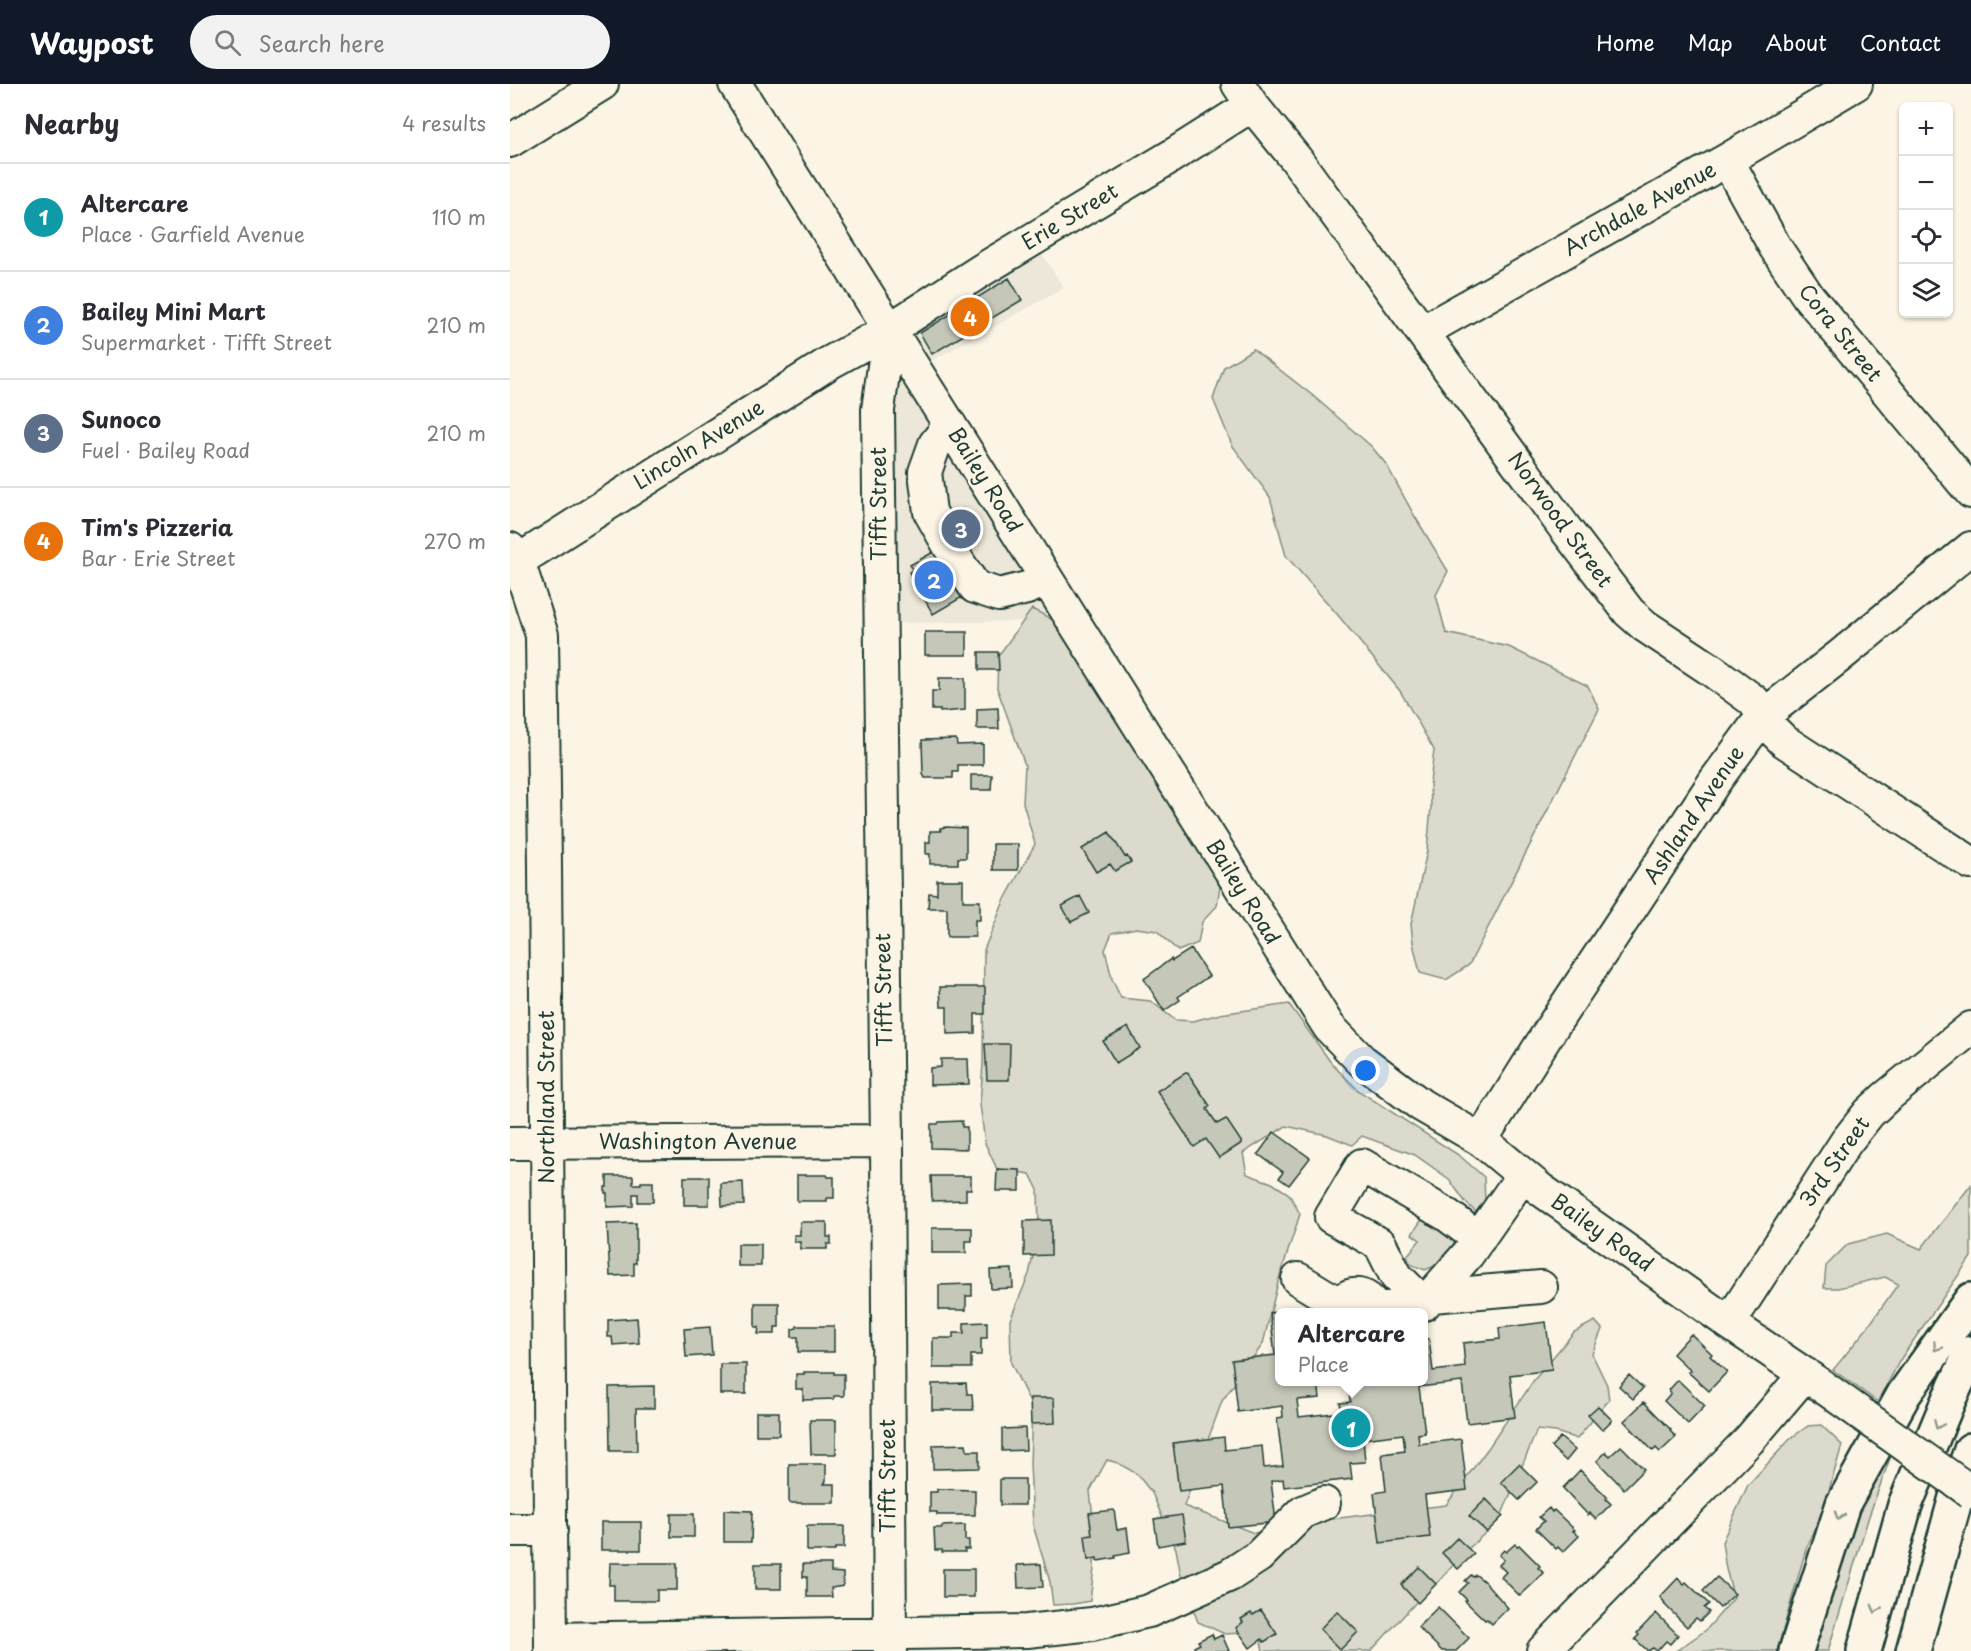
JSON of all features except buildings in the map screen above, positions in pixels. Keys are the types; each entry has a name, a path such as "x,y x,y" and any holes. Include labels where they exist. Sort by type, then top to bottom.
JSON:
{"highway":[{"path":"1796,1651 1843,1504 1904,1394 1971,1300"},
{"path":"1864,1651 1905,1505 1949,1399 1971,1353"},
{"path":"1913,1651 1968,1473"},
{"path":"1930,1651 1968,1473"}],"street":[{"path":"510,141 602,84"},
{"name":"Bailey Road","path":"735,84 1329,1027 1345,1045 1421,1105 1481,1140 1540,1189 1729,1323 1814,1380 1968,1473"},
{"name":"Archdale Avenue","path":"1422,332 1727,160 1856,84"},
{"name":"Erie Street","path":"889,330 982,270 1170,158 1245,95"},
{"name":"Norwood Street","path":"1245,95 1296,159 1564,527 1629,612 1645,626 1710,669 1754,702 1774,732 1784,741 1971,863"},
{"name":"Cora Street","path":"1727,160 1775,247 1808,296 1971,492"},
{"name":"Tifft Street","path":"889,330 878,410 887,1140 890,1642"},
{"name":"Lincoln Avenue","path":"513,558 829,363 889,330"},
{"path":"950,425 935,444 925,472 930,512 960,564 975,587 999,595 1047,580"},
{"path":"879,473 925,472"},
{"name":"Northland Street","path":"513,558 542,635 551,1645"},
{"name":"Ashland Avenue","path":"1481,1140 1554,1024 1716,780 1763,716 1966,563"},
{"name":"3rd Street","path":"1729,1323 1846,1142 1869,1113 1971,1028"},
{"name":"Washington Avenue","path":"510,1143 887,1140"},
{"path":"1428,1300 1396,1276 1380,1244 1330,1217 1362,1165 1447,1215 1479,1239"},
{"path":"1428,1300 1468,1254 1523,1175"},
{"path":"1298,1279 1337,1308 1349,1296 1356,1295 1368,1299 1373,1308"},
{"path":"1389,1308 1428,1300 1541,1287"},
{"path":"1543,1651 1749,1440 1814,1380"},
{"path":"551,1645 890,1642 1027,1632 1092,1624 1149,1611 1230,1575 1259,1556 1304,1512 1324,1503"},
{"path":"510,1530 551,1530"}],"shaded area":[{"path":"1033,240 1064,288 915,370 1066,610 1040,621 903,623 880,621 889,330"},
{"path":"1253,349 1312,395 1371,446 1386,464 1448,571 1436,595 1446,633 1509,647 1588,686 1599,709 1469,965 1446,980 1420,973 1411,924 1427,851 1434,750 1400,691 1286,556 1270,497 1232,445 1213,399 1224,367"},
{"path":"1032,609 1057,622 1148,761 1220,886 1217,906 1202,922 1198,943 1178,951 1157,931 1136,928 1112,933 1105,950 1112,979 1121,998 1151,1001 1175,1020 1193,1021 1220,1014 1289,1004 1332,1064 1359,1091 1460,1156 1484,1177 1485,1203 1476,1212 1466,1203 1449,1179 1415,1155 1362,1136 1352,1145 1327,1135 1286,1126 1243,1153 1247,1174 1272,1183 1289,1194 1300,1214 1278,1282 1263,1344 1222,1401 1184,1506 1254,1533 1331,1519 1446,1505 1534,1380 1574,1332 1595,1321 1602,1329 1592,1354 1607,1385 1609,1400 1577,1439 1556,1432 1537,1430 1500,1519 1419,1599 1371,1651 1263,1651 1259,1632 1225,1634 1198,1622 1181,1576 1176,1549 1152,1493 1137,1474 1118,1463 1107,1460 1090,1491 1095,1536 1090,1601 1053,1605 1050,1582 1033,1525 1030,1464 1032,1407 1011,1363 1010,1320 1029,1274 1039,1230 1038,1190 1030,1174 997,1169 985,1143 980,1104 983,1064 984,950 1004,901 1035,844 1023,803 1025,765 997,688 998,656"},
{"path":"1971,1185 1971,1257 1900,1360 1878,1402 1833,1370 1868,1327 1898,1284 1885,1277 1838,1288 1824,1288 1826,1266 1848,1244 1887,1234 1921,1249"},
{"path":"1425,1215 1463,1240 1442,1263 1425,1270 1410,1264 1407,1256 1420,1240 1412,1234"},
{"path":"1909,1406 1869,1516 1828,1651 1807,1651 1844,1529"},
{"path":"1821,1425 1842,1445 1822,1515 1806,1549 1777,1651 1676,1651 1706,1630 1734,1598 1722,1542 1748,1485 1791,1438 1808,1426"}],"place":[{"name":"Tim's Pizzeria","path":"970,317"},
{"name":"Sunoco","path":"961,529"},
{"name":"Bailey Mini Mart","path":"934,580"},
{"name":"Altercare","path":"1351,1428"}]}
